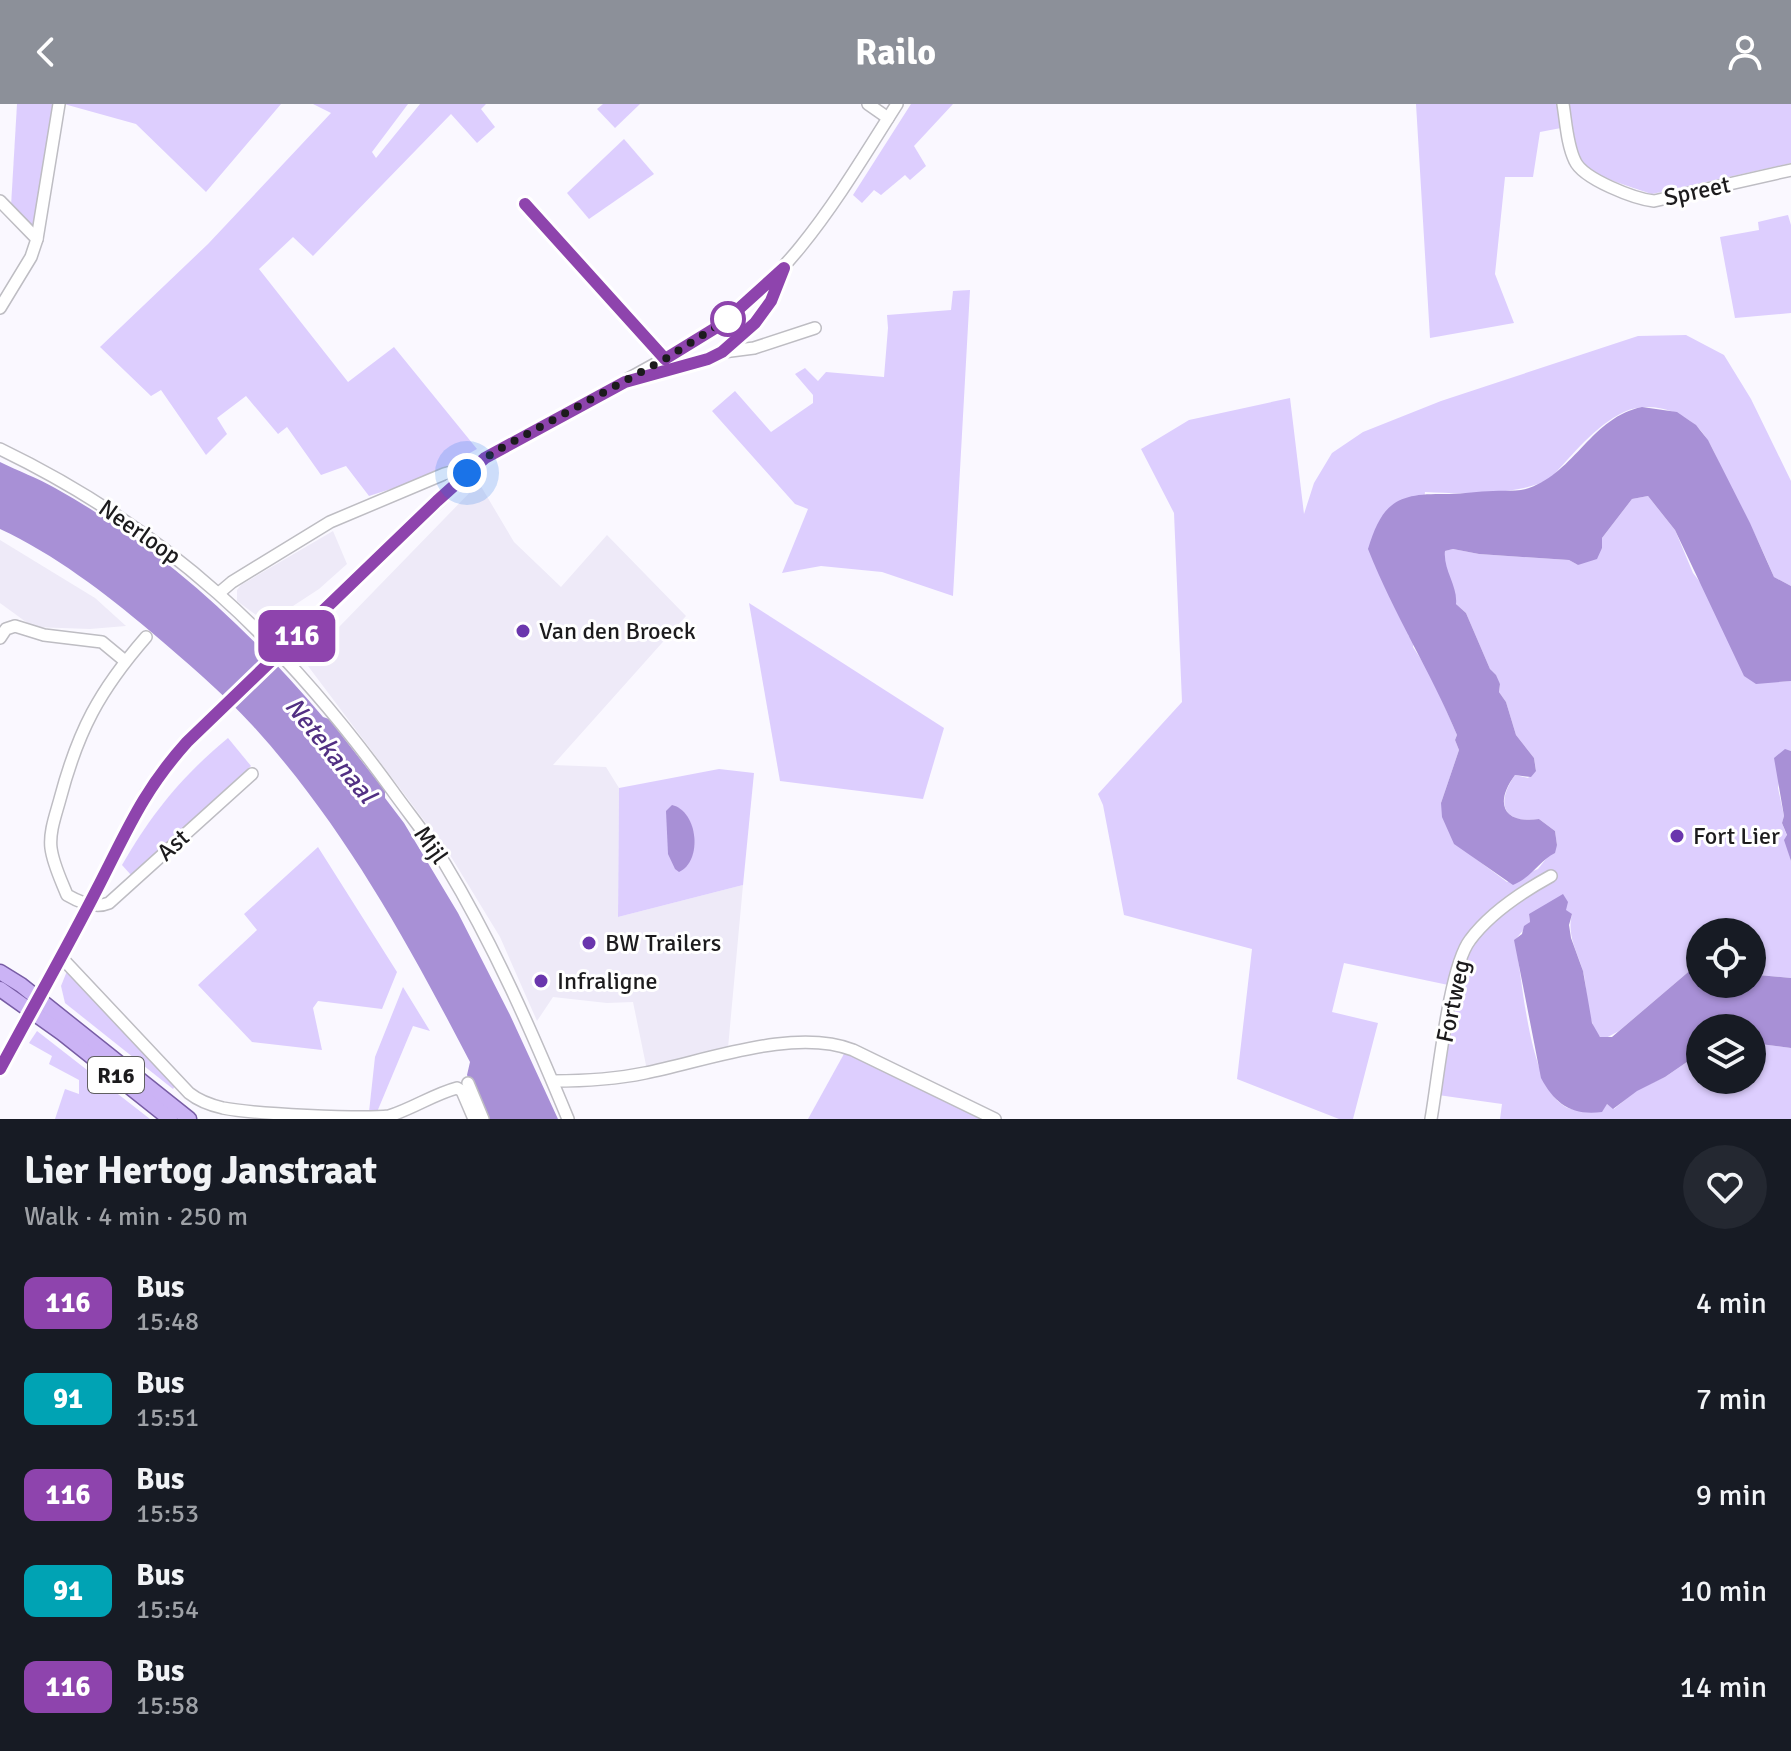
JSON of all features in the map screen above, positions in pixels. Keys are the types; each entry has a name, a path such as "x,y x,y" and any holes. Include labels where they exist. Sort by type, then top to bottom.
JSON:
{"main road":[{"path":"0,972 35,1005"},
{"path":"0,989 35,1005"},
{"name":"R16","path":"35,1005 170,1119"},
{"name":"R16","path":"35,1005 189,1119"}],"street":[{"path":"0,308 31,257 37,239 59,104"},
{"path":"868,104 888,118"},
{"path":"0,1069 89,904 127,826 155,779 211,719 467,473 506,445 625,382 722,324 784,268 823,219 897,104"},
{"name":"Spreet","path":"1563,104 1572,153 1578,166 1607,184 1641,199 1654,201 1791,170"},
{"path":"0,201 37,239"},
{"path":"525,204 665,359"},
{"path":"625,382 708,359 722,352 755,323 771,301 784,268"},
{"path":"722,352 754,348 815,328"},
{"name":"Neerloop","path":"0,449 111,510 219,593 265,636"},
{"path":"219,593 330,522 444,474 458,470 467,473"},
{"path":"0,638 6,629 15,626 44,635 90,639 108,645 125,661"},
{"name":"Mijl","path":"265,636 303,676 368,757 444,862 503,968 568,1119"},
{"path":"89,904 67,895 53,857 51,838 72,757 83,728 125,661 146,637"},
{"name":"Ast","path":"89,904 109,903 252,774"},
{"name":"Fortweg","path":"1431,1119 1453,986 1464,949 1497,913 1529,888 1551,876"},
{"path":"60,956 189,1093 205,1103 234,1110 339,1119 387,1117 457,1088 462,1091 474,1119"},
{"path":"553,1081 640,1074 772,1046 833,1044 853,1050 995,1119"},
{"path":"468,1083 483,1119"}],"shaded area":[{"path":"17,104 54,104 36,229 11,206"},
{"path":"64,104 281,104 206,192 136,124"},
{"path":"313,104 408,104 372,152 376,158 420,104 486,104 481,109 495,127 477,143 451,114 313,256 293,237 259,269 348,382 394,347 477,449 425,478 369,496 346,466 321,475 287,427 278,434 246,396 217,418 227,434 206,455 161,390 151,396 100,347 208,244 331,113"},
{"path":"603,104 640,104 615,128 597,109"},
{"path":"911,104 953,104 914,146 926,166 910,180 905,175 881,195 874,190 862,203 853,195"},
{"path":"1416,104 1557,104 1561,128 1540,132 1533,177 1505,177 1495,274 1514,323 1430,338"},
{"path":"1569,104 1791,104 1791,163 1652,194 1586,167 1577,146"},
{"path":"624,139 654,174 589,219 567,193"},
{"path":"1788,215 1791,225 1791,313 1735,318 1720,237 1759,230 1758,222"},
{"path":"970,290 953,596 882,572 821,566 782,573 808,509 795,504 712,411 735,391 771,432 813,403 813,395 795,374 805,368 818,381 826,372 884,377 887,315 951,310 953,291"},
{"path":"1686,335 1724,355 1751,399 1791,481 1791,586 1774,577 1704,434 1679,414 1661,408 1642,407 1624,412 1603,425 1551,478 1538,484 1507,491 1425,492 1408,635 1431,675 1457,735 1455,740 1459,750 1441,803 1472,856 1507,882 1538,869 1557,845 1555,831 1539,819 1517,818 1506,810 1504,803 1509,785 1515,775 1528,778 1536,770 1534,758 1516,735 1506,702 1499,692 1500,684 1490,669 1466,613 1456,604 1444,561 1445,551 1453,549 1479,554 1569,560 1578,565 1602,548 1602,538 1632,499 1648,496 1675,530 1693,573 1776,682 1791,681 1791,751 1785,750 1778,788 1791,861 1791,978 1766,976 1766,918 1686,918 1686,974 1619,1031 1604,1039 1596,1032 1591,1019 1584,975 1572,938 1572,914 1529,914 1530,922 1515,940 1525,1009 1538,1064 1548,1087 1560,1103 1576,1110 1607,1104 1614,1109 1637,1090 1686,1063 1686,1094 1766,1094 1766,1045 1791,1048 1791,1119 1500,1119 1502,1104 1438,1095 1453,986 1344,963 1332,1012 1378,1023 1353,1119 1339,1119 1237,1079 1252,949 1124,915 1103,805 1098,794 1182,702 1174,513 1141,449 1189,420 1290,398 1304,514 1314,483 1332,453 1363,432 1441,401 1638,336"},
{"path":"479,483 514,542 561,587 607,535 686,616 553,765 606,767 619,788 618,917 743,885 728,1048 647,1070 633,1002 607,1003 553,997 537,1021 500,937 450,855 305,662"},
{"path":"333,531 347,564 319,589 267,623 237,601 237,590 241,585"},
{"path":"0,540 95,598 126,626 90,629 33,627 0,603"},
{"path":"749,603 944,728 923,799 780,781"},
{"path":"228,738 251,766 131,875 122,865 145,829 182,781"},
{"path":"719,769 754,773 743,885 618,917 619,788"},
{"path":"318,847 397,972 382,1009 318,1001 313,1008 322,1050 252,1042 198,985 257,930 244,914"},
{"path":"67,971 176,1085 173,1089 65,1003 61,986"},
{"path":"403,987 430,1031 413,1026 377,1112 369,1112 375,1057"},
{"path":"37,1031 150,1119 55,1119 65,1089 79,1094 79,1080 49,1064 52,1056 29,1043"},
{"path":"845,1052 983,1119 808,1119"}],"water":[{"path":"1642,407 1677,412 1696,425 1708,440 1774,577 1791,586 1791,681 1756,684 1744,676 1675,530 1648,496 1632,499 1602,538 1597,559 1578,565 1569,560 1479,554 1453,549 1445,551 1456,604 1466,613 1490,669 1496,675 1499,692 1506,702 1516,735 1534,758 1536,771 1531,777 1515,775 1509,785 1505,794 1506,809 1517,818 1539,819 1555,831 1555,853 1513,885 1454,844 1442,817 1441,803 1459,750 1455,740 1457,735 1368,549 1380,519 1396,502 1418,495 1529,488 1559,470 1610,422"},
{"name":"Netekanaal","path":"0,462 48,484 93,511 165,562 232,620 323,717 329,719 385,791 385,798 404,823 458,913 558,1119 487,1119 467,1075 470,1062 423,973 372,887 317,804 253,726 176,654 78,575 0,529"},
{"path":"1785,749 1791,751 1791,861 1784,840 1787,835 1782,823 1784,816 1774,758"},
{"path":"672,805 687,816 694,837 692,858 679,872 668,854 666,811"},
{"path":"1563,894 1568,902 1566,910 1572,914 1569,925 1571,938 1583,971 1592,1023 1600,1037 1612,1037 1686,974 1686,998 1766,998 1766,976 1791,978 1791,1048 1766,1045 1766,1014 1686,1014 1686,1063 1613,1109 1607,1104 1602,1112 1573,1110 1552,1095 1541,1078 1514,940 1530,922 1529,914"}],"bus line":[{"name":"116","path":"0,1069 96,892 127,826 155,779 187,742 485,458 625,382 708,359 722,352 755,323 771,301 783,275 784,268 722,324 665,359 525,204"}],"place":[{"name":"Van den Broeck","path":"523,631"},
{"name":"Fort Lier","path":"1677,836"},
{"name":"BW Trailers","path":"589,943"},
{"name":"Infraligne","path":"541,981"}],"route":[{"path":"467,473 494,452 665,359 728,319"}]}
